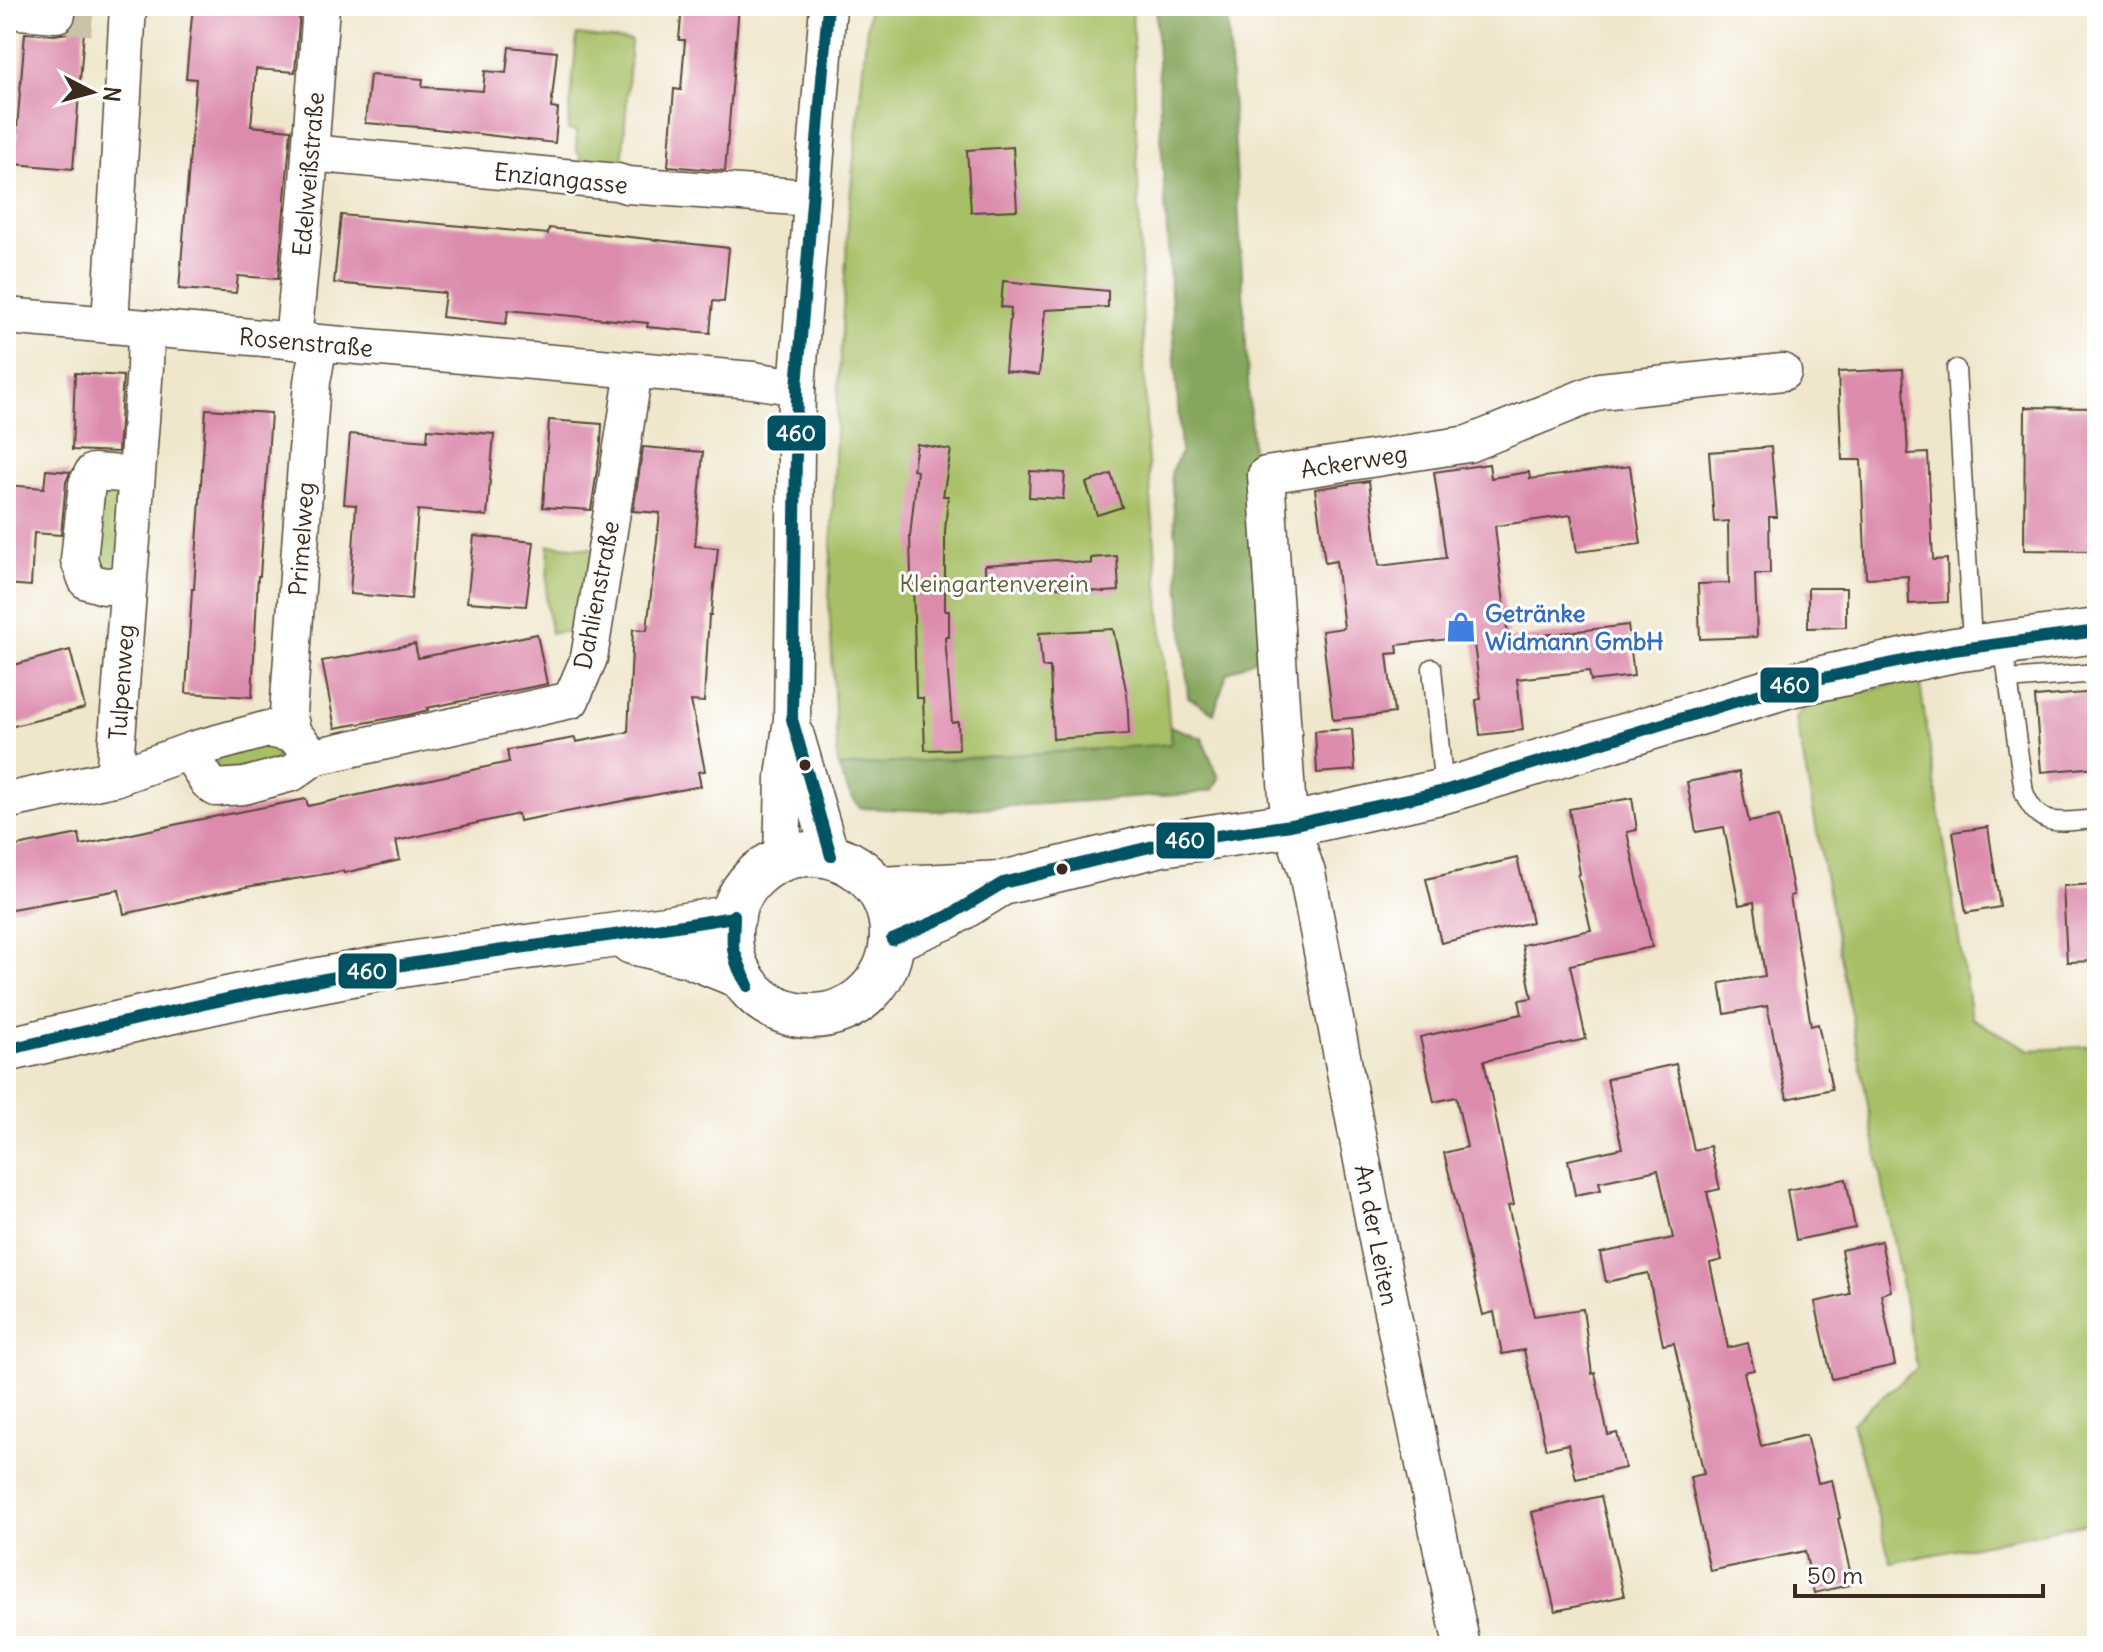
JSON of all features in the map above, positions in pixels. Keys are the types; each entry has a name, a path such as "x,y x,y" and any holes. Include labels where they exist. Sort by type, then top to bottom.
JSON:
{"street":[{"name":"Edelweißstraße","path":"306,343 310,153 321,6"},
{"path":"782,860 784,777 792,719 797,387 828,6"},
{"path":"6,10 57,14"},
{"path":"110,325 117,15"},
{"name":"Enziangasse","path":"310,153 627,185 812,198"},
{"name":"Rosenstraße","path":"6,316 753,380 797,387"},
{"name":"Tulpenweg","path":"114,778 146,328"},
{"name":"Primelweg","path":"303,746 288,713 312,382 306,343"},
{"name":"Dahlienstraße","path":"6,801 114,778 268,729 303,746 571,700 589,658 634,371"},
{"name":"Ackerweg","path":"1291,825 1266,475 1468,444 1600,391 1783,372"},
{"path":"128,585 104,586 87,581 79,560 87,484 93,472 136,475"},
{"path":"879,889 1003,883 1162,844 1291,825 1444,791 1790,685 1954,650 1995,657 2097,631"},
{"path":"792,719 831,856"},
{"name":"Dahlienstraße","path":"189,752 208,782 216,788 244,786 292,773 303,746"},
{"name":"An der Leiten","path":"1291,825 1307,873 1378,1244 1462,1646"},
{"path":"811,853 831,856 850,863 879,889 892,929 885,969 874,986 844,1009 809,1016 792,1014 760,998 737,968 731,949 730,929 734,909 756,875 772,863 811,853"},
{"path":"892,940 948,916 1003,883"},
{"path":"6,1050 193,1006 358,973 733,917"},
{"path":"611,937 688,955 742,977"}],"lane":[{"path":"1956,369 1971,624 1995,657 2024,792 2031,808 2039,816 2054,821 2097,819"},
{"path":"1995,657 2097,673"},
{"path":"1432,668 1444,791"}],"green space":[{"name":"Kleingartenverein","path":"869,6 1132,6 1147,447 1171,744 838,767 829,602 849,209"},
{"path":"1156,6 1227,6 1263,655 1227,673 1214,713 1188,697 1171,473 1181,452 1161,139"},
{"path":"577,35 631,41 622,167 583,162 577,151 576,131 568,130"},
{"path":"114,486 126,488 124,574 101,579 92,556 104,491"},
{"path":"549,545 596,549 584,630 551,633 546,601"},
{"path":"1919,678 1971,1018 2030,1050 2097,1046 2097,1521 1891,1563 1852,1422 1917,1368 1796,719 1804,707"},
{"path":"1170,726 1202,738 1219,778 1213,790 936,811 860,808 849,793 838,767 1171,744"},
{"path":"267,743 278,756 274,763 214,775 218,756"}],"building":[{"path":"76,6 86,6 73,169 14,164 25,33 67,33 78,16"},
{"path":"193,6 300,10 295,72 256,69 251,126 291,130 278,279 238,276 236,293 179,289 196,79 186,78"},
{"path":"682,6 739,6 725,171 668,166 674,89 681,90 685,40 679,40"},
{"path":"509,47 557,52 551,108 558,109 555,143 365,123 370,75 423,79 422,87 483,91 485,71 506,73"},
{"path":"1013,147 1017,210 971,212 967,150"},
{"path":"341,215 548,234 549,228 729,248 724,302 713,301 710,333 647,327 648,323 508,310 506,324 442,317 445,293 334,283"},
{"path":"1003,281 1108,291 1108,307 1045,310 1039,375 1005,371 1011,308 1001,307"},
{"path":"1903,369 1908,454 1928,453 1933,560 1947,559 1948,602 1909,604 1908,576 1866,578 1861,460 1842,460 1838,372"},
{"path":"75,373 123,376 118,452 72,450"},
{"path":"2025,407 2095,408 2094,551 2024,550"},
{"path":"206,409 271,413 252,697 186,693"},
{"path":"549,420 602,424 591,510 543,507"},
{"path":"428,429 494,434 487,516 418,510 411,599 350,594 356,505 344,504 350,434 427,441"},
{"path":"917,444 951,450 943,496 948,496 945,611 949,611 949,637 945,637 952,723 958,722 959,749 925,750 923,698 916,698 910,536"},
{"path":"643,447 703,452 695,546 718,548 709,615 704,702 691,701 705,771 698,772 701,786 519,821 518,814 396,841 400,860 344,873 246,887 124,914 119,890 6,910 6,848 79,834 81,845 306,799 308,806 509,762 507,750 628,732 633,629 647,630 660,513 633,511"},
{"path":"1771,447 1777,517 1769,517 1770,574 1755,574 1757,637 1700,639 1698,584 1729,583 1728,521 1714,522 1709,452"},
{"path":"1489,464 1491,478 1529,472 1530,479 1630,466 1641,544 1577,552 1571,515 1495,526 1508,639 1628,625 1634,676 1591,681 1589,671 1517,679 1523,730 1480,735 1476,700 1481,699 1473,636 1397,645 1398,653 1387,654 1394,713 1333,720 1322,631 1344,628 1336,561 1325,563 1315,489 1369,481 1379,566 1446,558 1434,472"},
{"path":"46,470 70,472 66,482 61,535 34,533 31,586 6,584 6,485 44,488"},
{"path":"1030,471 1065,473 1063,499 1029,497"},
{"path":"1111,474 1122,507 1097,515 1086,483"},
{"path":"474,536 534,542 526,606 467,602"},
{"path":"1117,556 1119,591 985,579 985,565 1056,560 1091,564 1091,558"},
{"path":"1808,588 1846,588 1846,627 1808,628"},
{"path":"1113,629 1127,694 1129,734 1053,739 1050,667 1042,667 1039,633"},
{"path":"537,634 547,684 335,728 322,661 415,644 418,658"},
{"path":"70,650 85,708 6,728 6,667"},
{"path":"2097,692 2097,767 2041,772 2035,697"},
{"path":"1352,729 1355,770 1317,773 1315,731"},
{"path":"1739,772 1749,822 1779,816 1794,895 1790,896 1811,1026 1818,1024 1832,1089 1787,1099 1767,1006 1725,1014 1720,983 1765,976 1754,902 1739,905 1724,827 1696,832 1687,782"},
{"path":"1632,798 1637,830 1627,832 1652,947 1570,965 1586,1039 1484,1061 1514,1205 1508,1206 1534,1316 1583,1309 1592,1374 1595,1373 1608,1435 1617,1433 1625,1468 1576,1479 1568,1444 1546,1449 1524,1350 1502,1354 1494,1312 1483,1315 1444,1153 1467,1147 1456,1097 1434,1102 1420,1037 1522,1014 1519,1000 1532,998 1522,945 1591,930 1578,875 1569,809"},
{"path":"1988,827 2000,907 1966,913 1953,832"},
{"path":"1517,858 1532,922 1441,943 1426,879"},
{"path":"2097,884 2097,961 2067,962 2063,886"},
{"path":"1676,1064 1694,1150 1710,1146 1720,1189 1707,1192 1722,1260 1710,1263 1728,1348 1748,1343 1754,1370 1744,1372 1761,1446 1806,1435 1818,1483 1832,1480 1853,1584 1814,1593 1805,1551 1710,1571 1690,1477 1704,1474 1674,1343 1663,1345 1648,1273 1606,1282 1600,1253 1673,1238 1658,1170 1599,1182 1601,1190 1575,1195 1568,1160 1622,1148 1607,1079"},
{"path":"1846,1179 1855,1228 1796,1240 1787,1190"},
{"path":"1881,1241 1891,1291 1881,1294 1895,1365 1832,1379 1815,1302 1850,1294 1841,1250"},
{"path":"1601,1496 1624,1596 1555,1611 1532,1512"}],"tunnel":[{"path":"57,14 96,18"}],"transit line":[{"name":"460","path":"828,6 797,387 792,719 831,856"},
{"name":"460","path":"892,940 948,916 1003,883 1162,844 1291,825 1444,791 1790,685 1954,650 2097,631"},
{"name":"460","path":"734,915 733,948 748,986"},
{"name":"460","path":"734,915 734,952 748,986"},
{"name":"460","path":"6,1050 337,977 733,917"}],"place":[{"name":"Getränke Widmann GmbH","path":"1461,627"}]}
